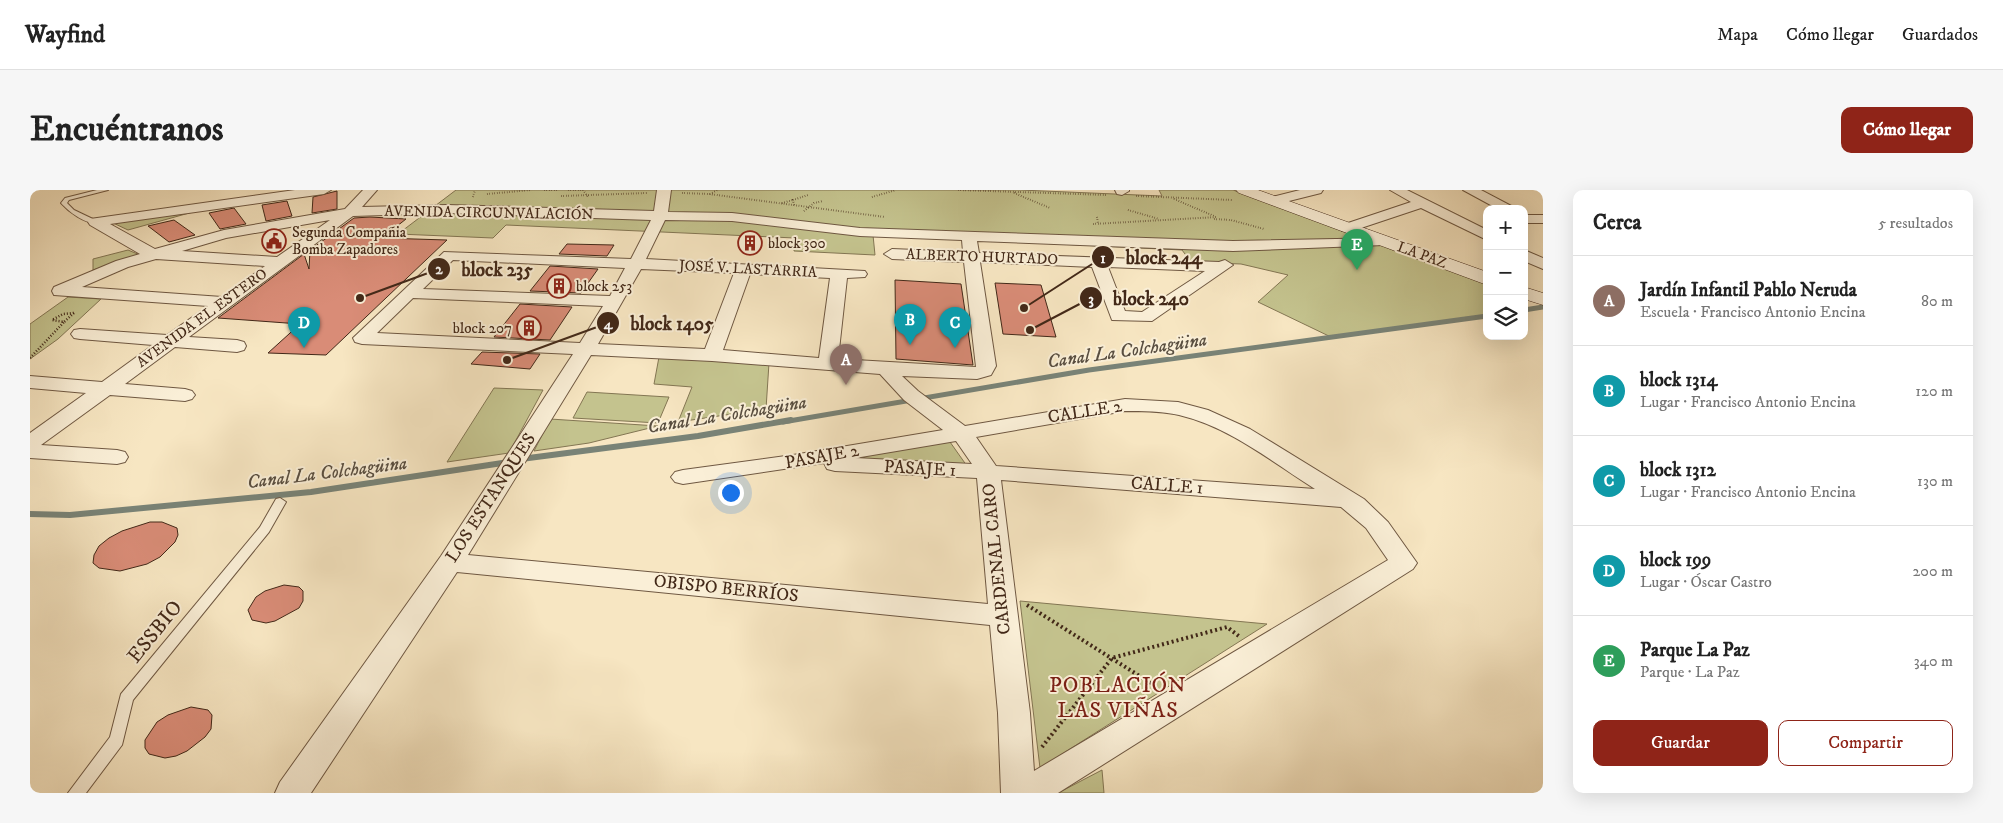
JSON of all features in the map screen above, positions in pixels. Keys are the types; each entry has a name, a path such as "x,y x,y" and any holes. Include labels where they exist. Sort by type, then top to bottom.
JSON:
{"street":[{"path":"95,222 324,190"},
{"name":"AVENIDA EL ESTERO","path":"30,443 350,212 370,190"},
{"name":"LOS ESTANQUES","path":"292,793 450,562 504,475 531,436 636,263 661,216 664,190"},
{"path":"1273,201 1316,190"},
{"path":"1397,190 1483,234"},
{"path":"1470,190 1502,205"},
{"name":"LA PAZ","path":"1239,195 1273,201 1483,278"},
{"path":"1347,228 1422,203"},
{"name":"AVENIDA CIRCUNVALACIÓN","path":"224,302 60,291 152,254 261,226 350,212 447,209 661,216 732,216 860,232 1253,246 1384,241"},
{"path":"1460,222 1483,221"},
{"path":"95,222 152,254 281,262"},
{"path":"614,301 408,293 362,338 712,355 964,374 984,371 986,366 970,257 969,236"},
{"path":"1098,262 1118,316 1146,317 1253,246"},
{"path":"1528,251 1543,250"},
{"name":"ALBERTO HURTADO","path":"892,254 1222,267"},
{"name":"JOSÉ V. LASTARRIA","path":"408,293 450,255 860,274"},
{"path":"918,255 918,272"},
{"path":"1528,257 1543,264"},
{"path":"712,355 744,268"},
{"path":"828,364 839,273"},
{"path":"1528,294 1543,300"},
{"path":"80,334 237,346"},
{"name":"CARDENAL CARO","path":"886,369 899,386 960,433 975,450 988,472 1014,713 1018,793"},
{"path":"30,382 186,395"},
{"name":"CALLE 2","path":"960,433 1134,405 1158,404 1191,410 1210,417 1261,445 1370,517 1404,563 1260,651"},
{"name":"PASAJE 2","path":"683,477 793,462 960,433"},
{"path":"30,451 117,457"},
{"name":"PASAJE 1","path":"793,462 988,472"},
{"name":"CALLE 1","path":"988,472 1346,500"},
{"name":"OBISPO BERRÍOS","path":"450,562 1003,616"},
{"path":"1028,793 1260,651"}],"lane":[{"path":"95,222 72,211 64,203 67,199 105,190"},
{"name":"ESSBIO","path":"76,793 117,740 126,698 265,529 280,502"}],"path":[{"path":"483,194 528,192 531,190"},
{"path":"544,190 559,190"},
{"path":"568,190 583,190 588,196"},
{"path":"620,190 624,194"},
{"path":"709,194 717,190"},
{"path":"872,197 896,190"},
{"path":"958,190 1014,193 1121,193 1169,198 1239,195"},
{"path":"682,193 709,194 890,218"},
{"path":"1014,193 1050,208"},
{"path":"779,203 808,195"},
{"path":"1089,224 1217,217 1169,198"},
{"path":"793,200 794,205"},
{"path":"811,207 814,203 823,201"},
{"path":"1128,210 1162,220"},
{"path":"872,215 880,213"},
{"path":"1097,217 1098,224"},
{"path":"1204,218 1231,220 1266,230"},
{"path":"30,358 74,314 63,314 52,320 64,322"},
{"path":"1000,588 1178,701"},
{"path":"1041,749 1112,658 1227,627 1260,651"}],"shaded area":[{"path":"456,190 1020,190 1162,196 1159,190 1233,190 1483,282 1483,317 1333,338 1258,302 1288,275 1241,264 1191,262 1182,250 873,235 875,255 794,251 795,238 506,225 493,238 398,234"},
{"path":"200,210 128,230 111,222"},
{"path":"128,250 140,255 93,270 93,259"},
{"path":"68,297 101,299 58,339 30,359 30,324"},
{"path":"659,357 769,363 766,409 678,422 692,387 654,384"},
{"path":"494,388 543,390 509,453 447,462"},
{"path":"587,392 669,397 658,423 573,418"},
{"path":"550,419 658,426 589,443 534,451"},
{"path":"950,442 967,466 830,460"},
{"path":"1020,601 1267,624 1040,768"},
{"path":"1102,770 1104,793 1058,793"}],"building":[{"path":"337,191 337,209 312,213 313,197"},
{"path":"287,201 292,216 266,221 262,205"},
{"path":"234,208 246,224 220,229 209,213"},
{"path":"354,218 406,219 382,238 447,240 326,355 268,353 300,324 218,318 304,254 309,269 310,250"},
{"path":"174,220 195,235 169,242 148,226"},
{"path":"567,244 614,245 607,256 559,254"},
{"path":"550,266 598,269 581,293 530,291"},
{"path":"895,280 961,284 973,365 896,359"},
{"path":"995,283 1041,285 1056,337 1003,334"},
{"path":"520,304 572,307 550,340 494,337"},
{"path":"482,352 540,354 530,369 471,364"},
{"path":"150,522 162,522 177,528 178,535 175,542 160,557 147,564 120,571 99,568 93,563 94,555 99,546 109,538 122,531"},
{"path":"284,585 299,587 303,591 303,601 299,608 275,621 266,623 252,620 248,610 256,597 265,591"},
{"path":"191,707 208,710 212,715 211,729 205,737 187,751 176,756 165,758 149,754 145,748 145,740 157,722 168,715"}],"waterway":[{"name":"Canal La Colchagüina","path":"1528,309 1543,307"},
{"name":"Canal La Colchagüina","path":"783,422 1089,370 1483,317"},
{"name":"Canal La Colchagüina","path":"521,459 698,436 791,420"},
{"name":"Canal La Colchagüina","path":"30,514 70,515 311,492 509,462"}],"place":[{"name":"Segunda Compañia Bomba Zapadores","path":"274,241"},
{"name":"block 300","path":"750,243"},
{"name":"Parque La Paz","path":"1357,270"},
{"name":"block 253","path":"559,286"},
{"name":"block 235","path":"360,298"},
{"name":"block 244","path":"1024,308"},
{"name":"block 207","path":"529,328"},
{"name":"block 240","path":"1030,330"},
{"name":"block 1314","path":"910,345"},
{"name":"block 199","path":"304,348"},
{"name":"block 1312","path":"955,348"},
{"name":"block 1405","path":"507,360"},
{"name":"Jardín Infantil Pablo Neruda","path":"846,385"}],"district":[{"name":"POBLACIÓN LAS VIÑAS","path":"1118,698"}]}
